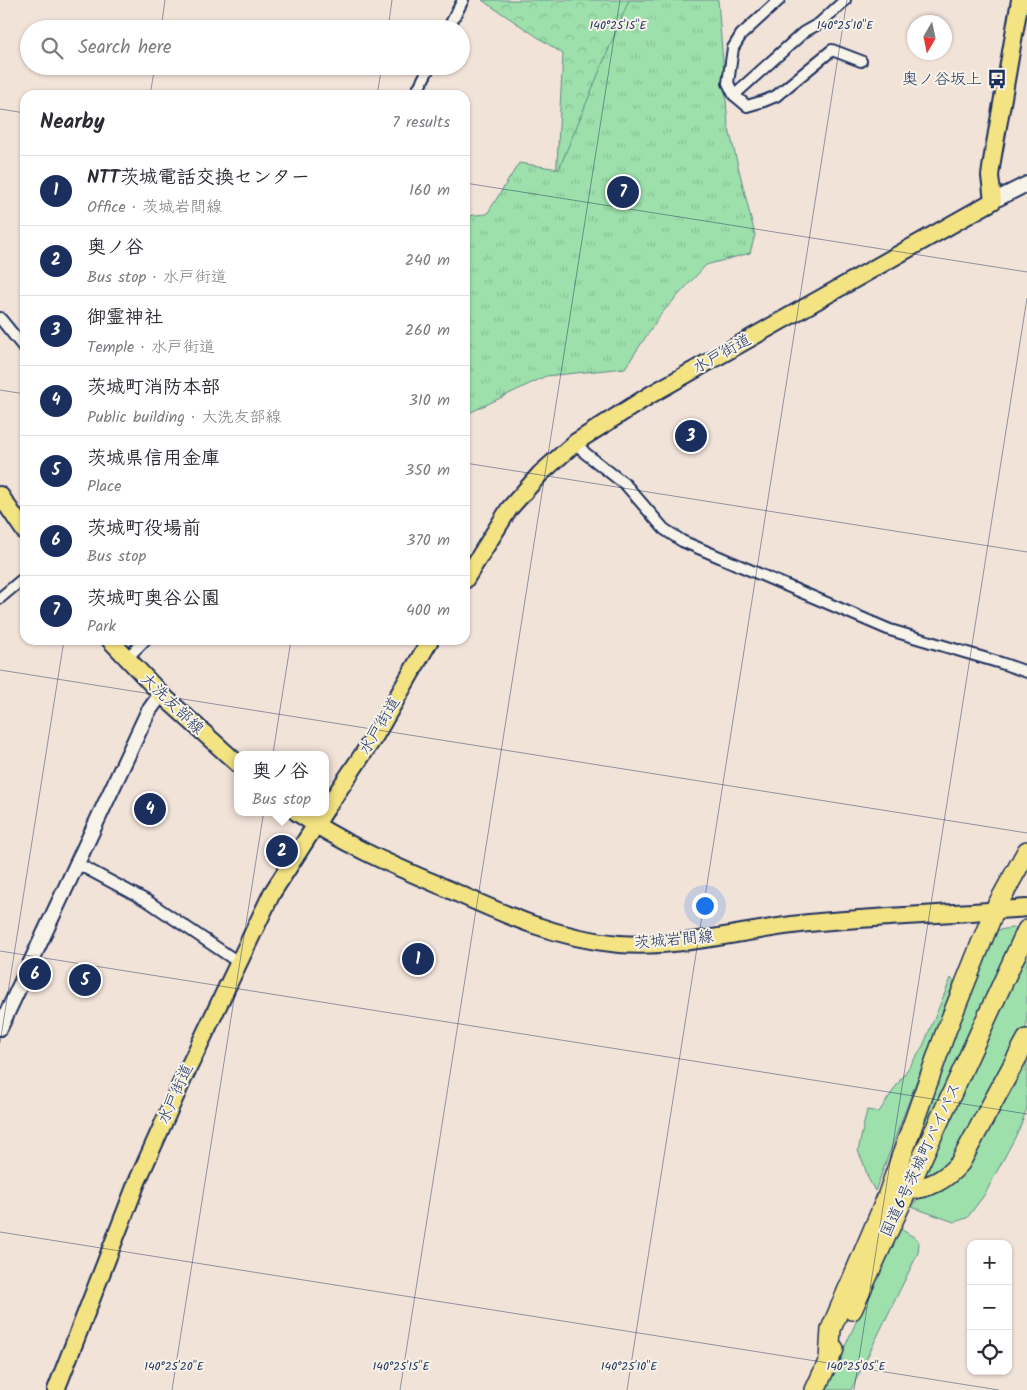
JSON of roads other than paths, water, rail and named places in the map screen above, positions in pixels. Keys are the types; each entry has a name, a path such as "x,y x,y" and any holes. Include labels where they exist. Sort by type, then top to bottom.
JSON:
{"highway":[{"path":"898,1197 946,1031 994,911 1027,851"},
{"name":"国道6号茨城町バイパス","path":"815,1390 898,1197 1027,930"},
{"path":"898,1197 921,1189 950,1175 960,1162 1027,1039"}],"main road":[{"path":"993,201 990,176 992,161 1020,0"},
{"name":"水戸街道","path":"470,572 509,510 540,474 576,442 650,395 993,201"},
{"path":"0,495 20,525"},
{"name":"大洗友部線","path":"114,645 161,694 234,760"},
{"name":"水戸街道","path":"329,804 370,744 427,645"},
{"name":"水戸街道","path":"56,1390 137,1182 184,1077 272,894 321,816"},
{"name":"茨城岩間線","path":"321,816 377,858 518,920 542,929 596,941 620,944 664,944 809,923 1027,908"}],"street":[{"path":"453,20 463,0"},
{"path":"734,96 804,32 820,23 845,0"},
{"path":"774,1 741,35 733,48 728,83 734,96 748,106 776,96 832,50 862,60"},
{"path":"418,90 425,75"},
{"name":"水戸街道","path":"993,201 1027,184"},
{"path":"0,318 20,343"},
{"path":"576,442 585,453 626,485 664,529 682,541 890,630 1027,672"},
{"path":"0,598 20,581"},
{"path":"126,659 140,645"},
{"path":"0,1028 148,712 161,694"},
{"path":"78,864 150,902 238,962"}],"place":[{"name":"奥ノ谷坂上","path":"997,79"},
{"name":"茨城町奥谷公園","path":"623,192"},
{"name":"御霊神社","path":"691,436"},
{"name":"茨城町消防本部","path":"150,809"},
{"name":"奥ノ谷","path":"282,851"},
{"name":"NTT茨城電話交換センター","path":"418,959"},
{"name":"茨城町役場前","path":"35,974"},
{"name":"茨城県信用金庫","path":"85,980"}]}
